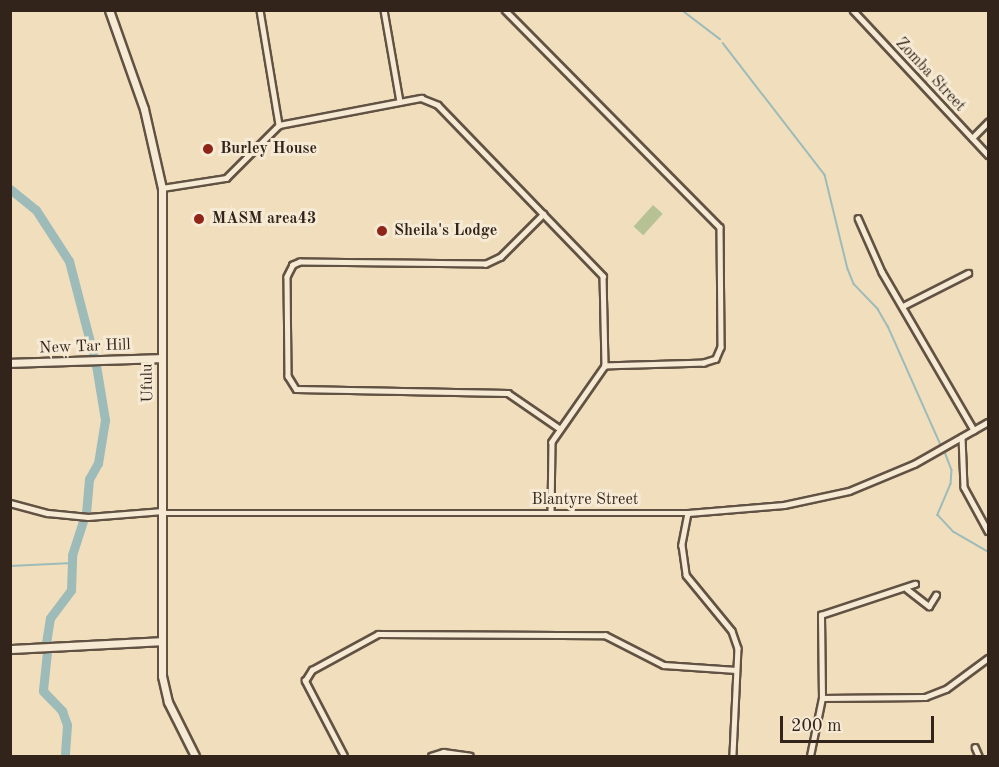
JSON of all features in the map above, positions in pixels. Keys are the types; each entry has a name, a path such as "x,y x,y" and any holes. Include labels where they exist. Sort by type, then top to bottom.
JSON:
{"street":[{"name":"Ufulu","path":"109,10 144,109 162,188 161,641 165,695 195,756"},
{"path":"260,10 279,125"},
{"path":"384,10 400,102"},
{"path":"505,10 720,227 721,347 716,359 697,364 605,366"},
{"name":"Zomba Street","path":"853,10 988,155"},
{"path":"162,188 226,177 279,125 400,102 426,99 438,105 603,276 605,366 559,428 552,442 551,513"},
{"path":"972,138 988,122"},
{"path":"544,214 501,257 486,264 300,262 293,265 287,277 288,376 300,389 508,393 559,428"},
{"path":"858,218 878,264 974,430"},
{"path":"903,306 968,273"},
{"name":"New Tar Hill","path":"10,363 105,358 161,358"},
{"name":"Blantyre Street","path":"10,503 48,513 96,518 163,512 688,513 826,498 914,464 988,422"},
{"path":"962,437 964,487 988,531"},
{"path":"688,513 682,546 686,575 732,631 738,648 733,756"},
{"path":"810,756 822,698 821,615 906,589 915,584"},
{"path":"906,589 934,610"},
{"path":"929,606 936,595"},
{"path":"344,756 304,681 312,670 378,634 605,635 664,665 736,670"},
{"path":"10,649 161,641"},
{"path":"822,698 925,698 946,690 988,658"},
{"path":"975,747 979,756"},
{"path":"431,756 443,752 470,756"}],"green space":[{"path":"653,205 663,214 643,235 634,227"}],"waterway":[{"path":"682,10 720,39"},
{"path":"723,43 825,175 848,269 854,284 878,309 888,326 941,445"},
{"path":"10,189 36,210 69,261 96,365 105,420 98,463 89,479 86,512"},
{"path":"945,452 952,470 951,484 938,515 954,532 988,552"},
{"path":"46,643 50,618 71,590 72,555 84,517"},
{"path":"10,566 72,563"},
{"path":"47,652 43,691 62,711 67,725 65,756"}],"place":[{"name":"Burley House","path":"208,149"},
{"name":"MASM area43","path":"199,219"},
{"name":"Sheila's Lodge","path":"382,231"}]}
